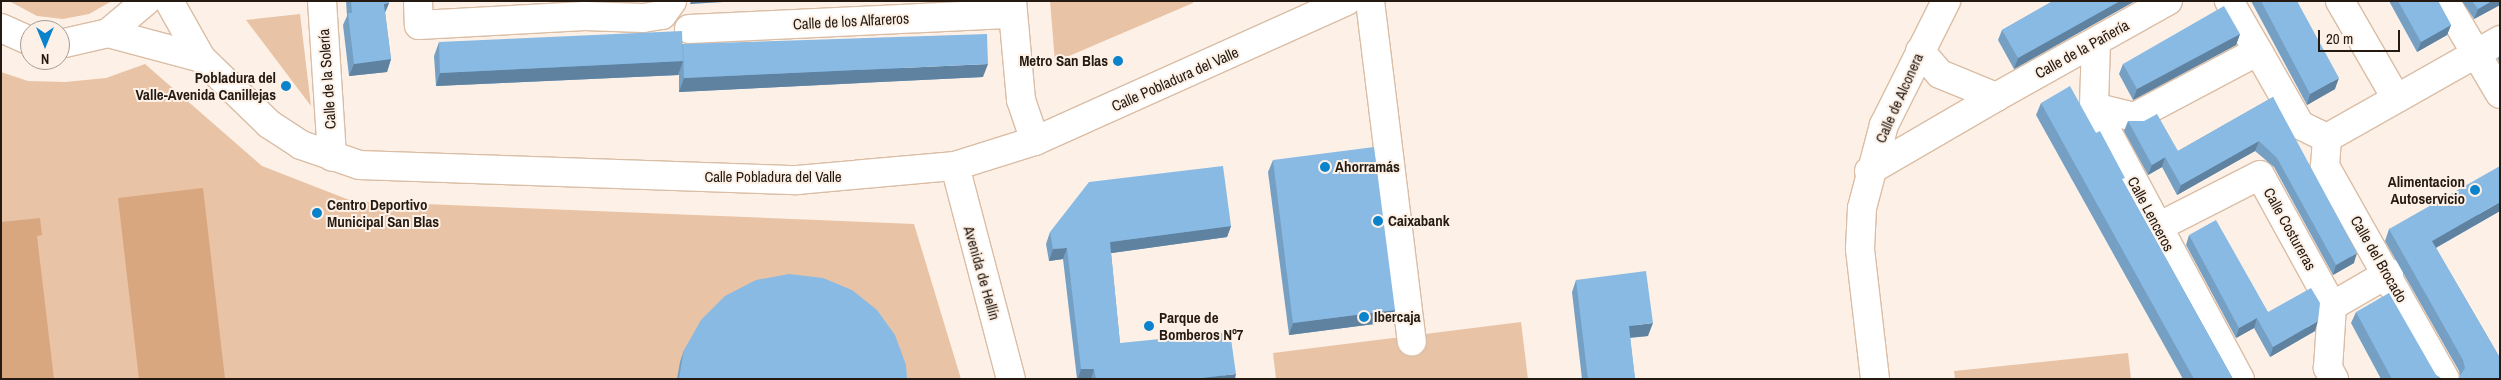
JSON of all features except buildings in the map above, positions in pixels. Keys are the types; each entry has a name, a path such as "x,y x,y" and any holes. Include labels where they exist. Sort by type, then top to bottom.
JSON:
{"street":[{"path":"70,42 108,33 146,1"},
{"name":"Calle Pobladura del Valle","path":"169,1 201,58 269,124 301,144 332,157 393,168 797,180 955,166 1035,141 1346,1"},
{"name":"Calle de la Solería","path":"322,1 332,157"},
{"path":"1370,1 1412,341"},
{"name":"Calle de Alconera","path":"1874,379 1860,249 1869,171 1884,124 1946,1"},
{"name":"Calle de la Pañería","path":"1869,171 1996,97 2168,1"},
{"path":"2229,1 2300,124 2327,138 2500,40"},
{"path":"2340,1 2396,98"},
{"path":"2445,1 2500,94"},
{"path":"419,13 667,8"},
{"path":"1012,8 1021,100 1035,141"},
{"name":"Calle de los Alfareros","path":"689,29 1012,8"},
{"name":"Calle Pobladura del Valle","path":"108,33 201,58"},
{"name":"Calle Lenceros","path":"2096,42 2094,107 2240,379"},
{"path":"1920,51 1940,74 1996,97"},
{"path":"2094,107 2134,117 2258,51"},
{"name":"Calle del Brocado","path":"2327,138 2325,166 2388,273 2445,379"},
{"name":"Avenida de Hellín","path":"955,166 1012,379"},
{"name":"Calle Costureras","path":"2158,227 2260,175 2332,306"},
{"path":"2334,379 2328,368 2332,306 2388,273"}],"shaded area":[{"path":"9,1 112,1 89,14 63,19 37,16"},
{"path":"1050,1 1193,1 1193,3 1055,62"},
{"path":"300,14 311,106 246,20"},
{"name":"Centro Deportivo Municipal San Blas","path":"145,64 262,166 352,201 914,224 961,379 1,379 1,72 28,81 65,82 106,78"},
{"path":"203,188 225,379 139,379 118,198"},
{"path":"40,218 42,235 37,236 54,379 1,379 1,222"},
{"path":"1521,322 1528,379 1276,379 1273,353"},
{"path":"2128,353 2131,379 1955,379 1954,371"}],"place":[{"name":"Metro San Blas","path":"1118,61"},
{"name":"Pobladura del Valle-Avenida Canillejas","path":"286,86"},
{"name":"Ahorramás","path":"1325,167"},
{"name":"Alimentacion Autoservicio","path":"2475,190"},
{"name":"Centro Deportivo Municipal San Blas","path":"317,213"},
{"name":"Caixabank","path":"1378,221"},
{"name":"Ibercaja","path":"1364,317"},
{"name":"Parque de Bomberos Nº7","path":"1149,326"}]}
